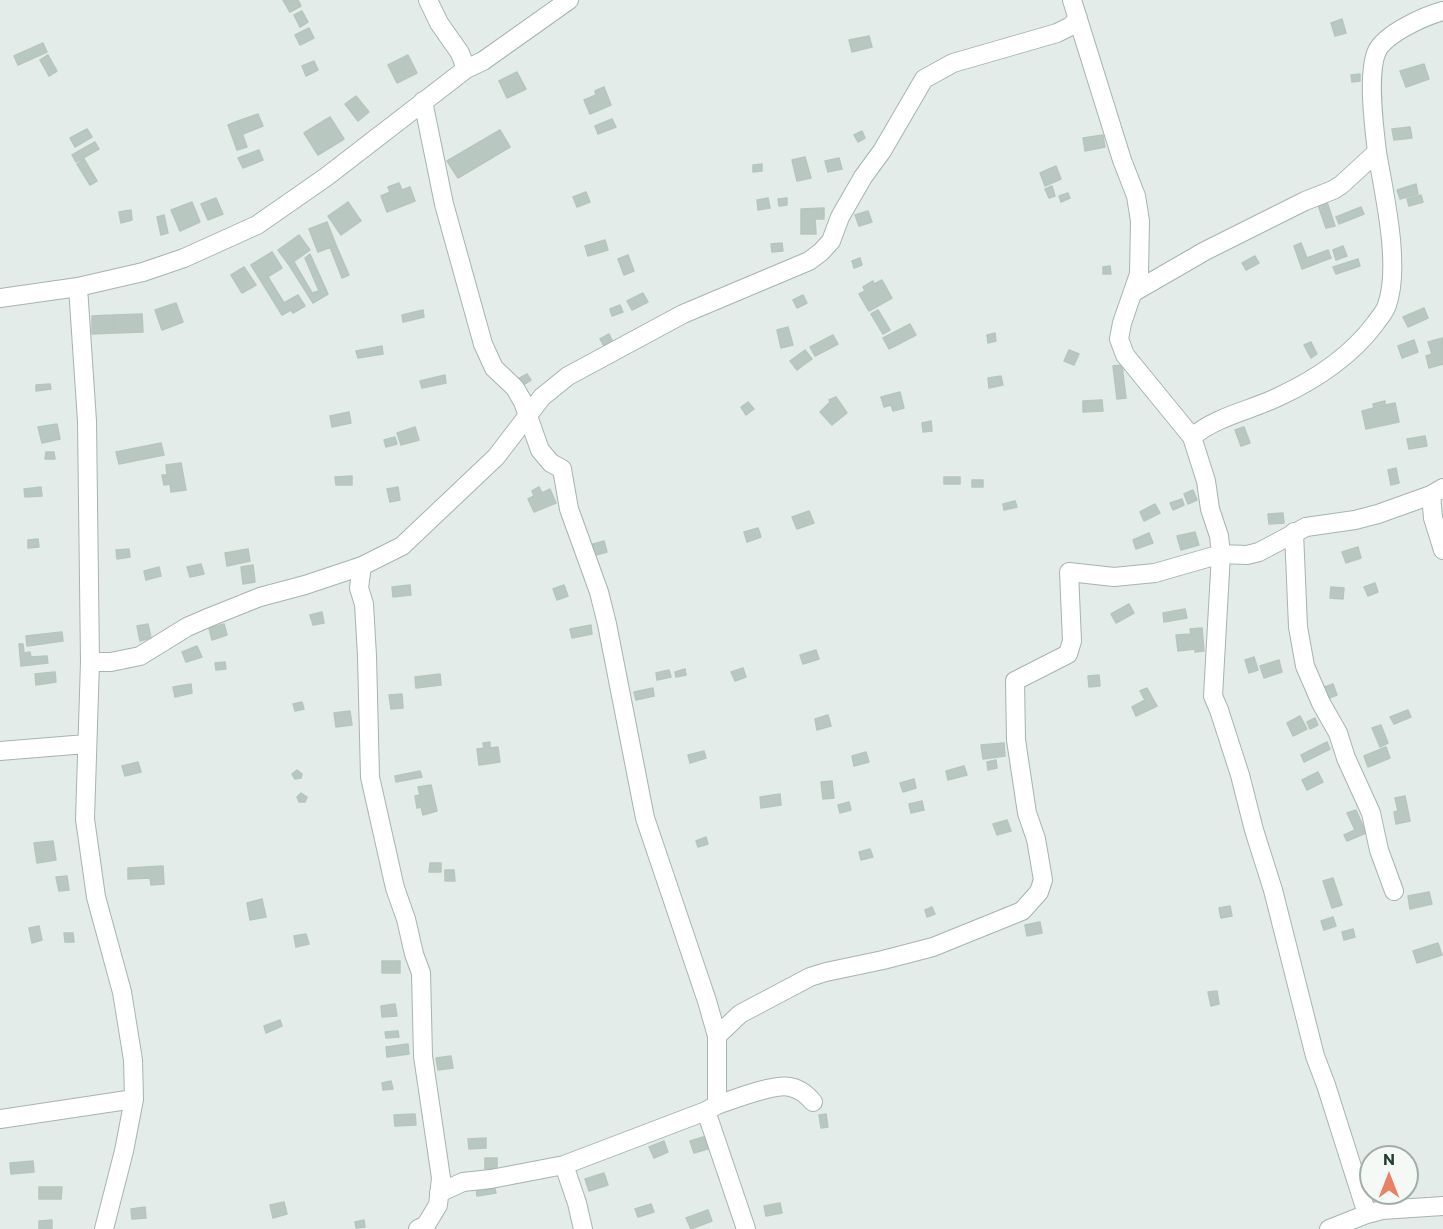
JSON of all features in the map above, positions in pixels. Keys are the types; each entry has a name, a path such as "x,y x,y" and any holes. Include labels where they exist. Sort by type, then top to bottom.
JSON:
{"street":[{"path":"428,0 439,23 460,53 466,69"},
{"path":"0,298 78,287 126,277 183,258 257,225 326,177 466,69 483,60 568,0"},
{"path":"1072,0 1122,160 1136,196 1140,221 1139,274 1122,323 1119,339 1125,355 1192,437 1206,481 1221,554 1213,696 1220,710 1273,890 1315,1056 1367,1214"},
{"path":"1192,437 1202,429 1233,414 1267,402 1301,386 1331,367 1361,340 1387,307 1393,258 1377,152 1372,95 1374,65 1377,50 1390,36 1443,11"},
{"path":"90,662 111,662 140,656 187,627 210,617 260,597 362,566 402,546 496,457 542,397 568,376 683,314 809,261 821,252 831,241 840,217 862,177 882,151 924,80 953,63 1057,33 1071,26 1078,18"},
{"path":"423,101 447,215 483,344 494,368 515,388 523,402 540,450 551,463 562,468 569,509 599,592 645,818 717,1036 712,1108 746,1229"},
{"path":"1134,292 1204,251 1305,201 1333,190 1377,152"},
{"path":"78,287 87,421 90,662 85,819 96,897 122,992 130,1036 134,1099 124,1151 104,1229"},
{"path":"717,1036 740,1014 810,977 933,947 1022,911 1031,902 1041,886 1042,867 1027,813 1016,740 1015,681 1068,654 1071,641 1069,572 1114,577 1155,573 1221,554 1237,556 1258,552 1306,526 1355,520 1437,492 1433,518 1443,550"},
{"path":"1294,532 1298,627 1305,666 1321,704 1338,733 1346,758 1371,813 1379,850 1394,891"},
{"path":"362,566 359,588 365,614 370,777 395,888 421,973 423,1056 441,1178 438,1205 428,1228"},
{"path":"0,751 86,744"},
{"path":"439,1193 463,1182 564,1165 751,1093 788,1086 804,1092 813,1102"},
{"path":"0,1119 134,1099"},
{"path":"564,1165 583,1229"},
{"path":"1329,1229 1382,1210 1443,1206"}],"building":[{"path":"283,0 298,0 301,6 290,12"},
{"path":"302,11 308,22 300,27 294,15"},
{"path":"1342,19 1346,33 1335,36 1331,23"},
{"path":"309,28 314,38 300,45 295,35"},
{"path":"869,36 872,47 852,52 849,40"},
{"path":"43,43 47,52 18,65 14,56"},
{"path":"48,55 57,71 49,76 40,60"},
{"path":"408,55 417,73 397,83 388,65"},
{"path":"314,61 318,70 306,76 302,66"},
{"path":"1424,64 1429,79 1406,87 1400,71"},
{"path":"517,72 526,89 507,98 499,81"},
{"path":"1360,74 1360,81 1352,82 1351,75"},
{"path":"604,87 611,105 590,114 584,100 596,95 595,91"},
{"path":"356,96 369,112 358,121 345,104"},
{"path":"258,114 263,126 243,134 238,121"},
{"path":"330,117 344,139 318,155 304,133"},
{"path":"612,119 616,127 598,134 595,126"},
{"path":"238,121 247,147 237,150 228,125"},
{"path":"1410,127 1412,138 1394,140 1392,129"},
{"path":"87,129 92,137 75,147 70,138"},
{"path":"500,130 510,147 458,178 447,161"},
{"path":"862,131 865,138 858,142 854,135"},
{"path":"1103,135 1105,147 1085,151 1083,138"},
{"path":"95,142 99,149 76,162 72,155"},
{"path":"259,150 263,160 243,168 238,158"},
{"path":"805,157 811,178 797,181 792,160"},
{"path":"839,158 842,169 828,172 825,161"},
{"path":"84,159 97,181 90,185 77,164"},
{"path":"762,164 762,171 753,172 753,165"},
{"path":"1056,166 1061,179 1045,186 1040,173"},
{"path":"399,183 402,190 410,187 415,201 387,212 381,196 390,192 388,187"},
{"path":"1416,184 1418,194 1400,199 1397,190"},
{"path":"1052,186 1055,196 1049,198 1045,189"},
{"path":"586,192 590,202 577,207 573,197"},
{"path":"1068,193 1070,198 1061,202 1059,196"},
{"path":"1421,195 1423,202 1409,206 1407,199"},
{"path":"216,198 223,214 208,220 201,204"},
{"path":"768,198 770,208 758,210 757,200"},
{"path":"787,198 787,205 779,206 778,199"},
{"path":"192,202 200,222 180,231 171,210"},
{"path":"348,202 361,221 341,235 328,216"},
{"path":"1327,202 1335,226 1326,228 1318,205"},
{"path":"1361,207 1364,214 1339,224 1336,217"},
{"path":"824,208 824,219 815,219 816,234 801,234 801,209"},
{"path":"131,210 132,220 121,223 119,212"},
{"path":"868,211 872,222 859,226 855,215"},
{"path":"164,215 168,233 161,235 157,217"},
{"path":"327,222 336,245 318,252 309,229"},
{"path":"299,235 310,250 289,265 278,250"},
{"path":"605,240 608,250 588,256 585,246"},
{"path":"782,243 783,251 772,252 771,244"},
{"path":"1301,243 1307,258 1328,250 1331,258 1302,269 1294,246"},
{"path":"336,245 349,275 342,278 330,247"},
{"path":"1343,246 1347,256 1336,260 1333,250"},
{"path":"272,252 282,268 261,281 251,265"},
{"path":"310,254 328,294 313,303 289,265 294,262 312,293 319,291 305,258"},
{"path":"628,255 634,271 624,275 618,259"},
{"path":"1255,256 1259,263 1246,270 1242,263"},
{"path":"860,258 862,265 854,268 852,261"},
{"path":"1358,259 1360,266 1336,274 1333,267"},
{"path":"1110,266 1111,274 1103,274 1103,267"},
{"path":"244,267 256,285 242,293 231,275"},
{"path":"268,277 284,303 298,295 305,306 293,313 291,310 282,315 261,281"},
{"path":"882,280 892,298 869,311 859,294 865,291 863,287 873,281 874,284"},
{"path":"643,293 648,302 632,310 627,301"},
{"path":"803,295 807,303 797,308 793,300"},
{"path":"176,303 183,322 162,330 155,310"},
{"path":"620,305 623,312 612,316 610,309"},
{"path":"1424,308 1428,318 1408,327 1403,317"},
{"path":"423,310 424,317 403,322 402,315"},
{"path":"878,310 890,330 883,334 871,314"},
{"path":"142,314 143,332 114,333 113,315"},
{"path":"113,315 114,333 92,334 92,316"},
{"path":"910,324 916,335 889,349 883,338"},
{"path":"788,327 793,345 781,348 777,330"},
{"path":"995,333 996,341 988,343 987,335"},
{"path":"609,334 613,342 604,346 600,339"},
{"path":"833,335 838,344 815,356 810,347"},
{"path":"1443,338 1443,364 1429,368 1426,356 1432,354 1428,342"},
{"path":"1414,340 1418,352 1402,358 1398,346"},
{"path":"1311,342 1317,354 1311,358 1304,345"},
{"path":"382,346 383,354 358,358 356,351"},
{"path":"805,350 812,359 797,370 790,361"},
{"path":"1069,350 1079,354 1074,365 1064,361"},
{"path":"1122,365 1126,398 1117,399 1113,366"},
{"path":"527,374 531,380 520,387 516,380"},
{"path":"445,375 446,383 422,388 420,381"},
{"path":"1001,376 1003,385 989,388 988,378"},
{"path":"50,384 51,389 36,391 36,385"},
{"path":"900,392 904,408 893,411 891,405 884,407 881,397"},
{"path":"836,397 847,413 832,425 820,412 830,402 829,400"},
{"path":"1102,400 1103,411 1083,412 1083,401"},
{"path":"1385,401 1385,405 1395,403 1399,422 1366,429 1362,411 1374,408 1373,404"},
{"path":"748,402 754,409 746,415 741,407"},
{"path":"349,412 351,423 332,427 330,416"},
{"path":"931,421 932,431 923,432 922,423"},
{"path":"57,424 60,439 42,443 38,427"},
{"path":"415,427 419,440 401,445 397,433"},
{"path":"1244,427 1250,443 1241,446 1235,430"},
{"path":"1425,436 1427,446 1409,449 1407,439"},
{"path":"395,437 397,444 386,447 384,440"},
{"path":"161,443 164,455 119,464 116,452"},
{"path":"46,452 54,452 55,459 45,459"},
{"path":"181,463 186,490 171,492 170,484 164,485 162,475 167,475 166,465"},
{"path":"1396,468 1399,483 1391,485 1388,470"},
{"path":"352,476 352,485 336,485 335,477"},
{"path":"944,477 960,477 960,484 944,484"},
{"path":"972,480 983,480 983,487 972,487"},
{"path":"41,487 42,496 25,497 24,489"},
{"path":"398,487 400,500 390,502 387,489"},
{"path":"539,487 542,493 550,489 556,503 534,512 528,499 534,496 532,491"},
{"path":"1193,490 1197,500 1188,504 1184,494"},
{"path":"1182,499 1184,505 1173,510 1170,503"},
{"path":"1015,501 1017,507 1004,510 1003,504"},
{"path":"1155,504 1160,513 1144,521 1140,512"},
{"path":"809,511 814,523 797,529 792,517"},
{"path":"1283,513 1284,523 1269,524 1268,514"},
{"path":"758,528 761,537 747,542 744,532"},
{"path":"1195,532 1199,545 1181,550 1177,536"},
{"path":"1149,533 1153,543 1136,549 1133,540"},
{"path":"38,539 39,547 28,548 28,540"},
{"path":"604,541 607,552 589,557 586,546"},
{"path":"1358,547 1361,558 1346,563 1342,552"},
{"path":"129,549 130,557 117,559 116,550"},
{"path":"248,549 250,561 227,566 225,553"},
{"path":"201,564 204,574 190,577 187,567"},
{"path":"253,565 255,582 243,584 241,567"},
{"path":"159,567 161,576 146,580 144,571"},
{"path":"1375,583 1378,592 1368,596 1364,587"},
{"path":"410,585 411,595 393,597 392,587"},
{"path":"564,585 568,596 557,600 553,589"},
{"path":"1331,587 1344,588 1343,599 1330,598"},
{"path":"1129,604 1134,613 1116,623 1111,614"},
{"path":"1185,609 1187,618 1164,622 1163,613"},
{"path":"322,612 324,623 313,625 310,615"},
{"path":"148,624 151,638 140,641 137,626"},
{"path":"224,624 227,635 212,640 209,628"},
{"path":"591,625 592,634 572,638 570,629"},
{"path":"1202,628 1204,651 1195,652 1195,649 1178,651 1176,635 1191,634 1190,629"},
{"path":"62,632 63,641 27,646 26,636"},
{"path":"19,644 23,644 24,653 30,652 31,657 47,656 48,663 21,666"},
{"path":"197,646 202,657 186,662 182,652"},
{"path":"816,650 819,659 803,664 800,655"},
{"path":"1254,657 1258,670 1249,673 1245,660"},
{"path":"1279,660 1282,672 1264,678 1260,666"},
{"path":"225,662 226,669 216,670 215,663"},
{"path":"743,668 746,677 735,681 731,672"},
{"path":"685,669 686,675 676,677 675,672"},
{"path":"669,670 671,677 657,680 656,673"},
{"path":"55,672 56,682 36,685 35,674"},
{"path":"440,674 441,685 416,688 415,677"},
{"path":"1099,675 1100,686 1089,687 1088,676"},
{"path":"191,684 192,693 175,697 173,687"},
{"path":"1333,684 1337,695 1327,699 1322,688"},
{"path":"653,688 654,696 636,700 634,692"},
{"path":"1147,688 1157,706 1136,716 1132,707 1145,700 1140,691"},
{"path":"402,694 403,708 391,709 389,695"},
{"path":"302,702 304,709 295,711 293,704"},
{"path":"1408,710 1411,717 1394,724 1390,717"},
{"path":"350,711 352,725 336,727 334,713"},
{"path":"828,715 831,726 817,730 815,719"},
{"path":"1300,716 1307,729 1293,736 1287,723"},
{"path":"1315,718 1318,725 1310,729 1307,722"},
{"path":"1381,725 1388,743 1380,747 1372,728"},
{"path":"490,742 490,748 498,747 500,762 479,765 477,749 484,748 483,743"},
{"path":"1327,742 1330,749 1304,762 1301,755"},
{"path":"1004,743 1005,756 983,759 981,745"},
{"path":"1386,747 1390,758 1368,767 1364,756"},
{"path":"704,751 706,758 690,763 688,755"},
{"path":"866,752 869,762 854,766 852,756"},
{"path":"996,760 997,768 988,770 987,762"},
{"path":"138,762 141,772 125,776 122,766"},
{"path":"964,766 967,775 948,780 946,771"},
{"path":"297,770 302,774 301,778 295,779 292,774"},
{"path":"420,771 422,777 396,782 395,776"},
{"path":"1318,772 1323,782 1307,790 1302,780"},
{"path":"914,779 916,788 903,792 900,783"},
{"path":"832,781 834,798 823,799 821,782"},
{"path":"431,785 437,811 423,815 421,807 417,808 415,796 420,795 418,787"},
{"path":"301,793 307,797 305,802 299,802 297,797"},
{"path":"780,794 781,805 761,808 760,797"},
{"path":"1405,796 1410,821 1396,824 1394,812 1398,811 1395,798"},
{"path":"922,801 924,810 911,813 909,804"},
{"path":"849,802 851,810 840,813 838,805"},
{"path":"1356,810 1366,833 1347,841 1344,835 1355,830 1347,813"},
{"path":"1007,820 1011,831 997,835 993,824"},
{"path":"706,837 708,844 698,847 696,841"},
{"path":"53,841 56,860 37,863 34,843"},
{"path":"870,849 873,857 861,860 859,852"},
{"path":"430,863 441,863 441,872 429,872"},
{"path":"163,866 164,884 151,885 150,878 128,879 128,868"},
{"path":"445,870 454,870 455,881 445,881"},
{"path":"67,876 69,890 59,891 56,877"},
{"path":"1333,878 1342,905 1332,908 1323,881"},
{"path":"1429,892 1432,904 1410,909 1408,896"},
{"path":"262,899 266,917 250,920 247,903"},
{"path":"1230,906 1232,916 1221,918 1219,908"},
{"path":"932,907 935,914 927,917 925,910"},
{"path":"1333,917 1336,926 1324,930 1321,921"},
{"path":"1040,922 1042,933 1027,936 1025,925"},
{"path":"39,926 42,940 32,943 29,928"},
{"path":"1353,929 1355,937 1344,940 1342,932"},
{"path":"64,933 73,933 74,942 65,942"},
{"path":"306,934 309,944 296,947 294,936"},
{"path":"1438,943 1442,955 1417,963 1413,951"},
{"path":"382,961 400,961 400,973 382,973"},
{"path":"1217,991 1219,1004 1211,1006 1208,992"},
{"path":"395,1004 397,1016 382,1017 381,1006"},
{"path":"280,1020 282,1026 266,1033 264,1026"},
{"path":"398,1031 399,1037 386,1038 385,1032"},
{"path":"408,1044 409,1054 387,1057 386,1047"},
{"path":"451,1056 453,1068 438,1070 436,1058"},
{"path":"391,1081 393,1089 383,1090 382,1083"},
{"path":"415,1114 416,1125 395,1126 394,1115"},
{"path":"826,1114 828,1127 821,1128 819,1115"},
{"path":"710,1135 714,1147 694,1153 690,1141"},
{"path":"486,1138 486,1148 469,1149 468,1139"},
{"path":"664,1141 668,1152 654,1158 649,1147"},
{"path":"485,1158 497,1158 497,1169 485,1169"},
{"path":"33,1161 34,1172 11,1174 10,1163"},
{"path":"604,1173 608,1185 589,1191 585,1179"},
{"path":"494,1185 496,1193 477,1196 476,1188"},
{"path":"39,1187 62,1187 61,1199 39,1199"},
{"path":"284,1202 287,1214 273,1218 270,1205"},
{"path":"780,1203 782,1213 766,1216 764,1206"},
{"path":"651,1204 654,1212 638,1217 635,1209"},
{"path":"145,1207 146,1218 132,1219 131,1209"},
{"path":"708,1210 712,1221 691,1229 686,1218"},
{"path":"52,1220 52,1229 39,1229 39,1221"},
{"path":"364,1220 365,1227 356,1228 355,1222"}]}
